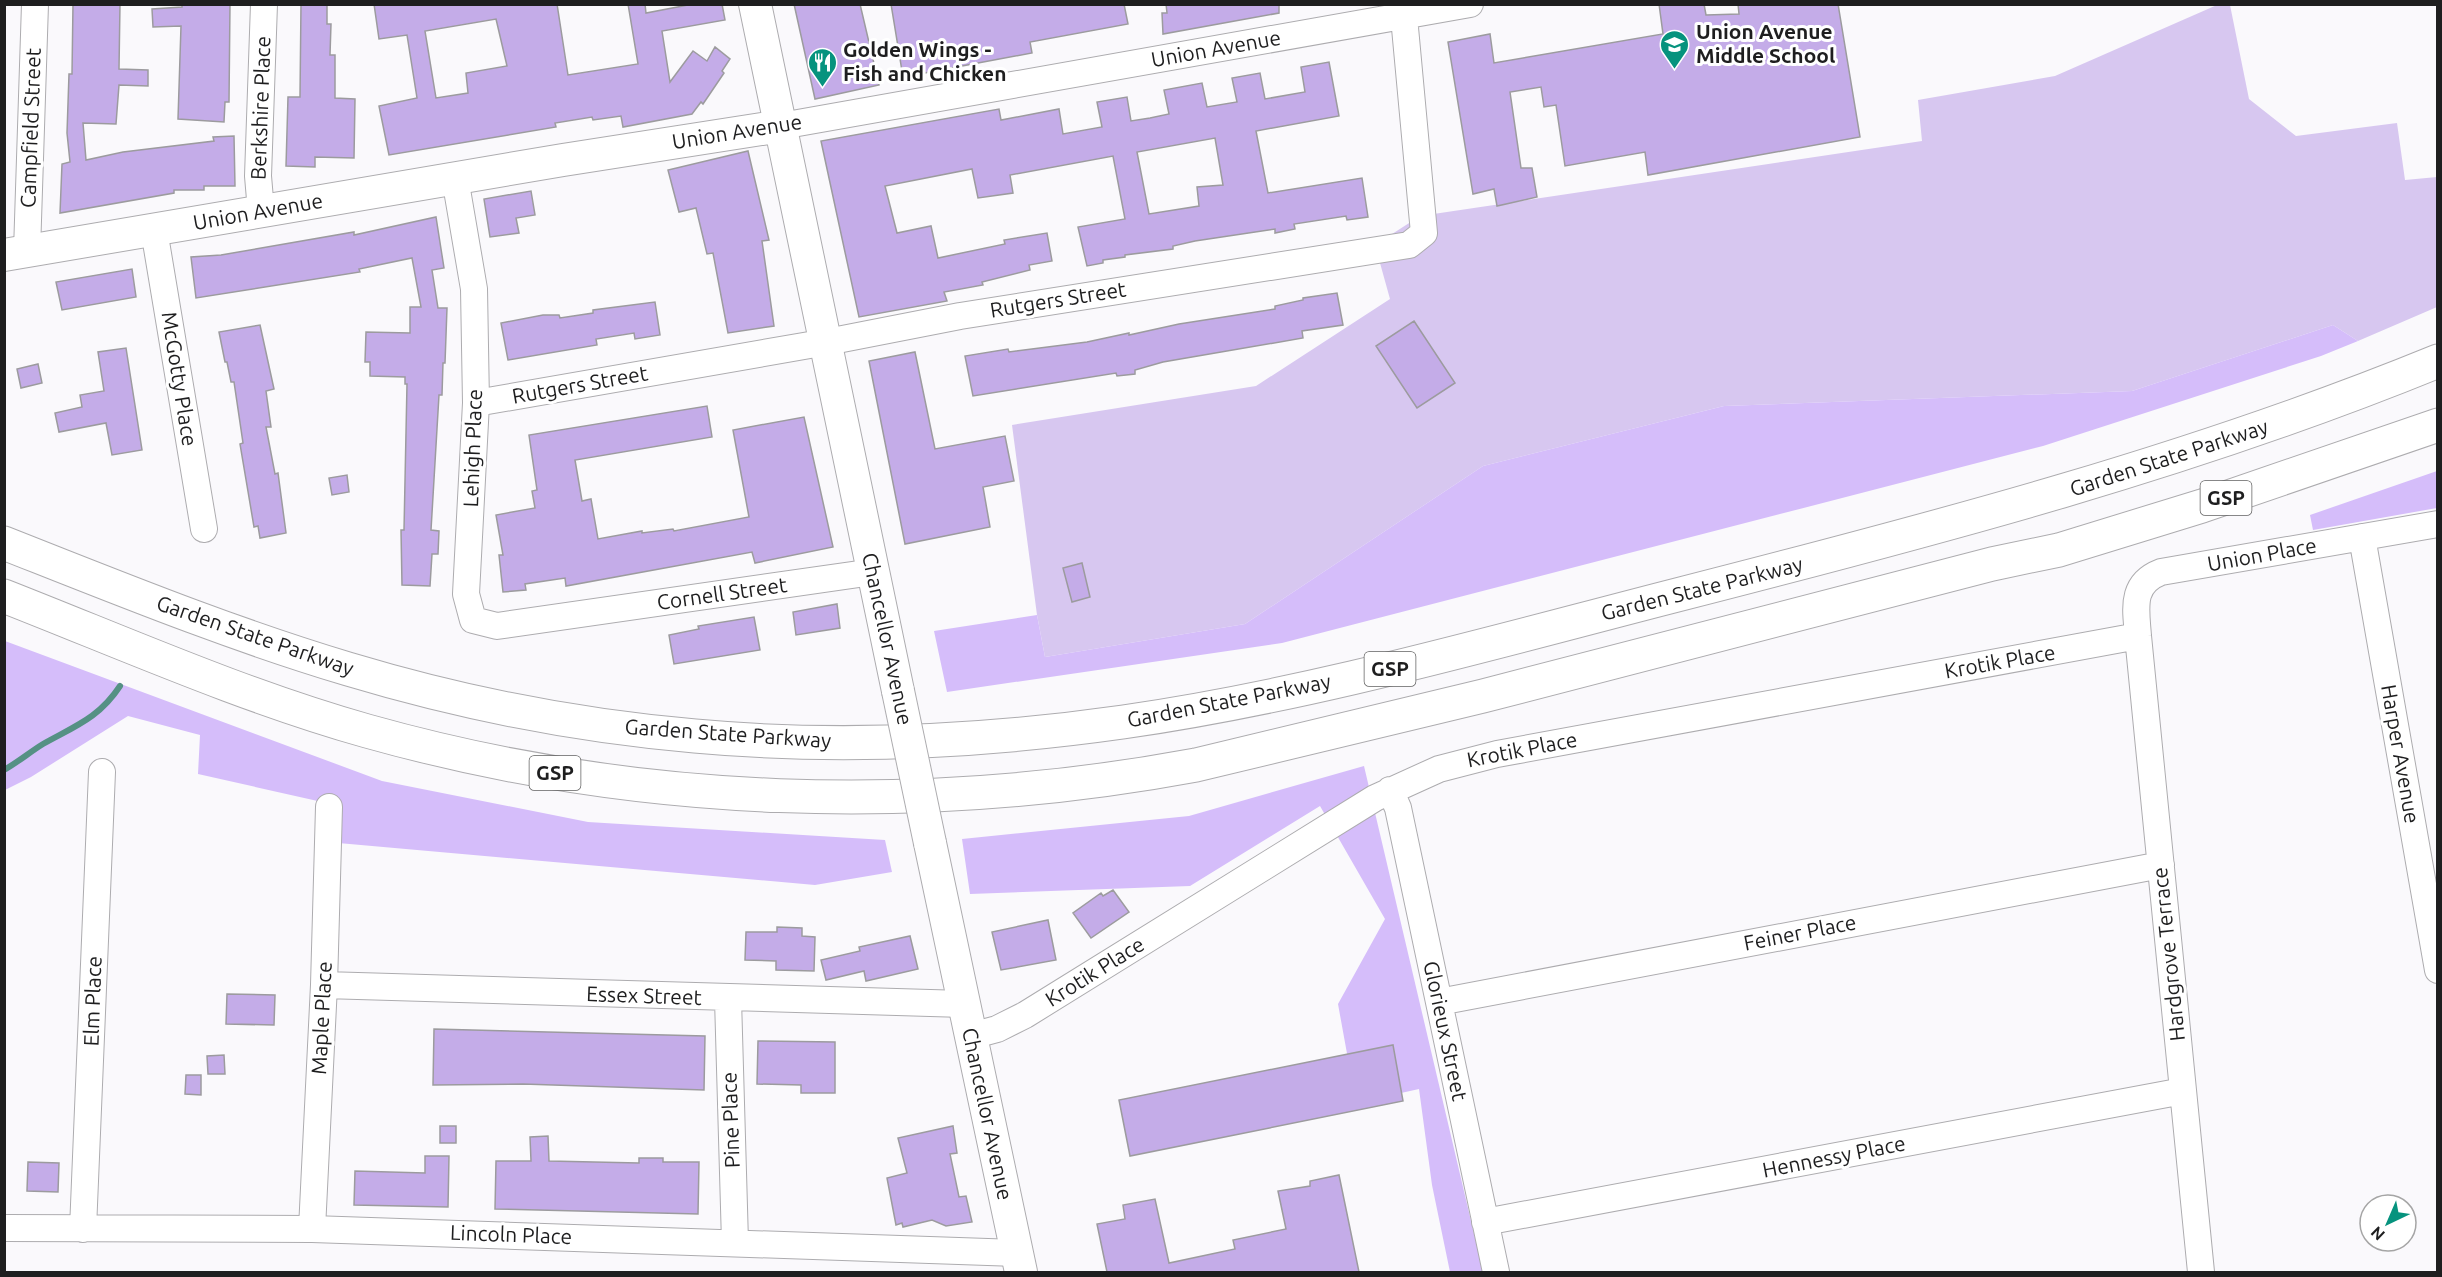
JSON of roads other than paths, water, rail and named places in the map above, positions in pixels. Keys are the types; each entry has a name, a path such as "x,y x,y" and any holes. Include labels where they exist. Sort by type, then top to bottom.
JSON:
{"highway":[{"name":"Garden State Parkway","path":"4,543 283,649 420,689 488,705 621,728 763,741 892,741 993,737 1139,719 1324,684 1856,550 2158,464 2438,362"},
{"name":"GSP","path":"4,596 297,709 375,733 505,765 646,786 765,796 860,798 982,793 1094,782 1196,765 1483,696 1992,564 2059,550 2202,506 2432,429"}],"main road":[{"name":"Chancellor Avenue","path":"755,4 1019,1263"},
{"name":"Union Avenue","path":"16,253 455,178 781,126"}],"street":[{"name":"Campfield Street","path":"16,253 35,4"},
{"name":"Berkshire Place","path":"261,211 258,176 264,4"},
{"name":"Union Avenue","path":"781,126 1412,12 1470,4"},
{"name":"Rutgers Street","path":"476,403 827,342 960,316 1409,245 1424,233 1412,12"},
{"name":"Lehigh Place","path":"455,178 474,289 476,403 466,594 473,620 497,626 570,617"},
{"name":"McGotty Place","path":"154,230 204,529"},
{"name":"Union Place","path":"2138,636 2136,598 2145,581 2152,575 2438,524"},
{"name":"Harper Avenue","path":"2362,537 2438,970"},
{"name":"Cornell Street","path":"570,617 873,572"},
{"name":"Krotik Place","path":"971,1036 997,1029 1025,1016 1390,790 1439,769 1497,754 2138,636"},
{"name":"Hardgrove Terrace","path":"2138,636 2201,1272"},
{"name":"Elm Place","path":"84,1229 102,772"},
{"name":"Glorieux Street","path":"1390,790 1398,808 1496,1272"},
{"name":"Maple Place","path":"312,1229 324,985 329,807"},
{"name":"Feiner Place","path":"1439,1002 2161,865"},
{"name":"Essex Street","path":"324,985 728,999 964,1004"},
{"name":"Pine Place","path":"728,999 735,1242"},
{"name":"Hennessy Place","path":"1485,1222 2183,1091"},
{"name":"Lincoln Place","path":"4,1228 312,1229 735,1242 1019,1263"}],"waterway":[{"path":"4,770 95,714 120,686"}],"place":[{"name":"Union Avenue Middle School","path":"1675,70"},
{"name":"Golden Wings - Fish and Chicken","path":"822,88"}]}
